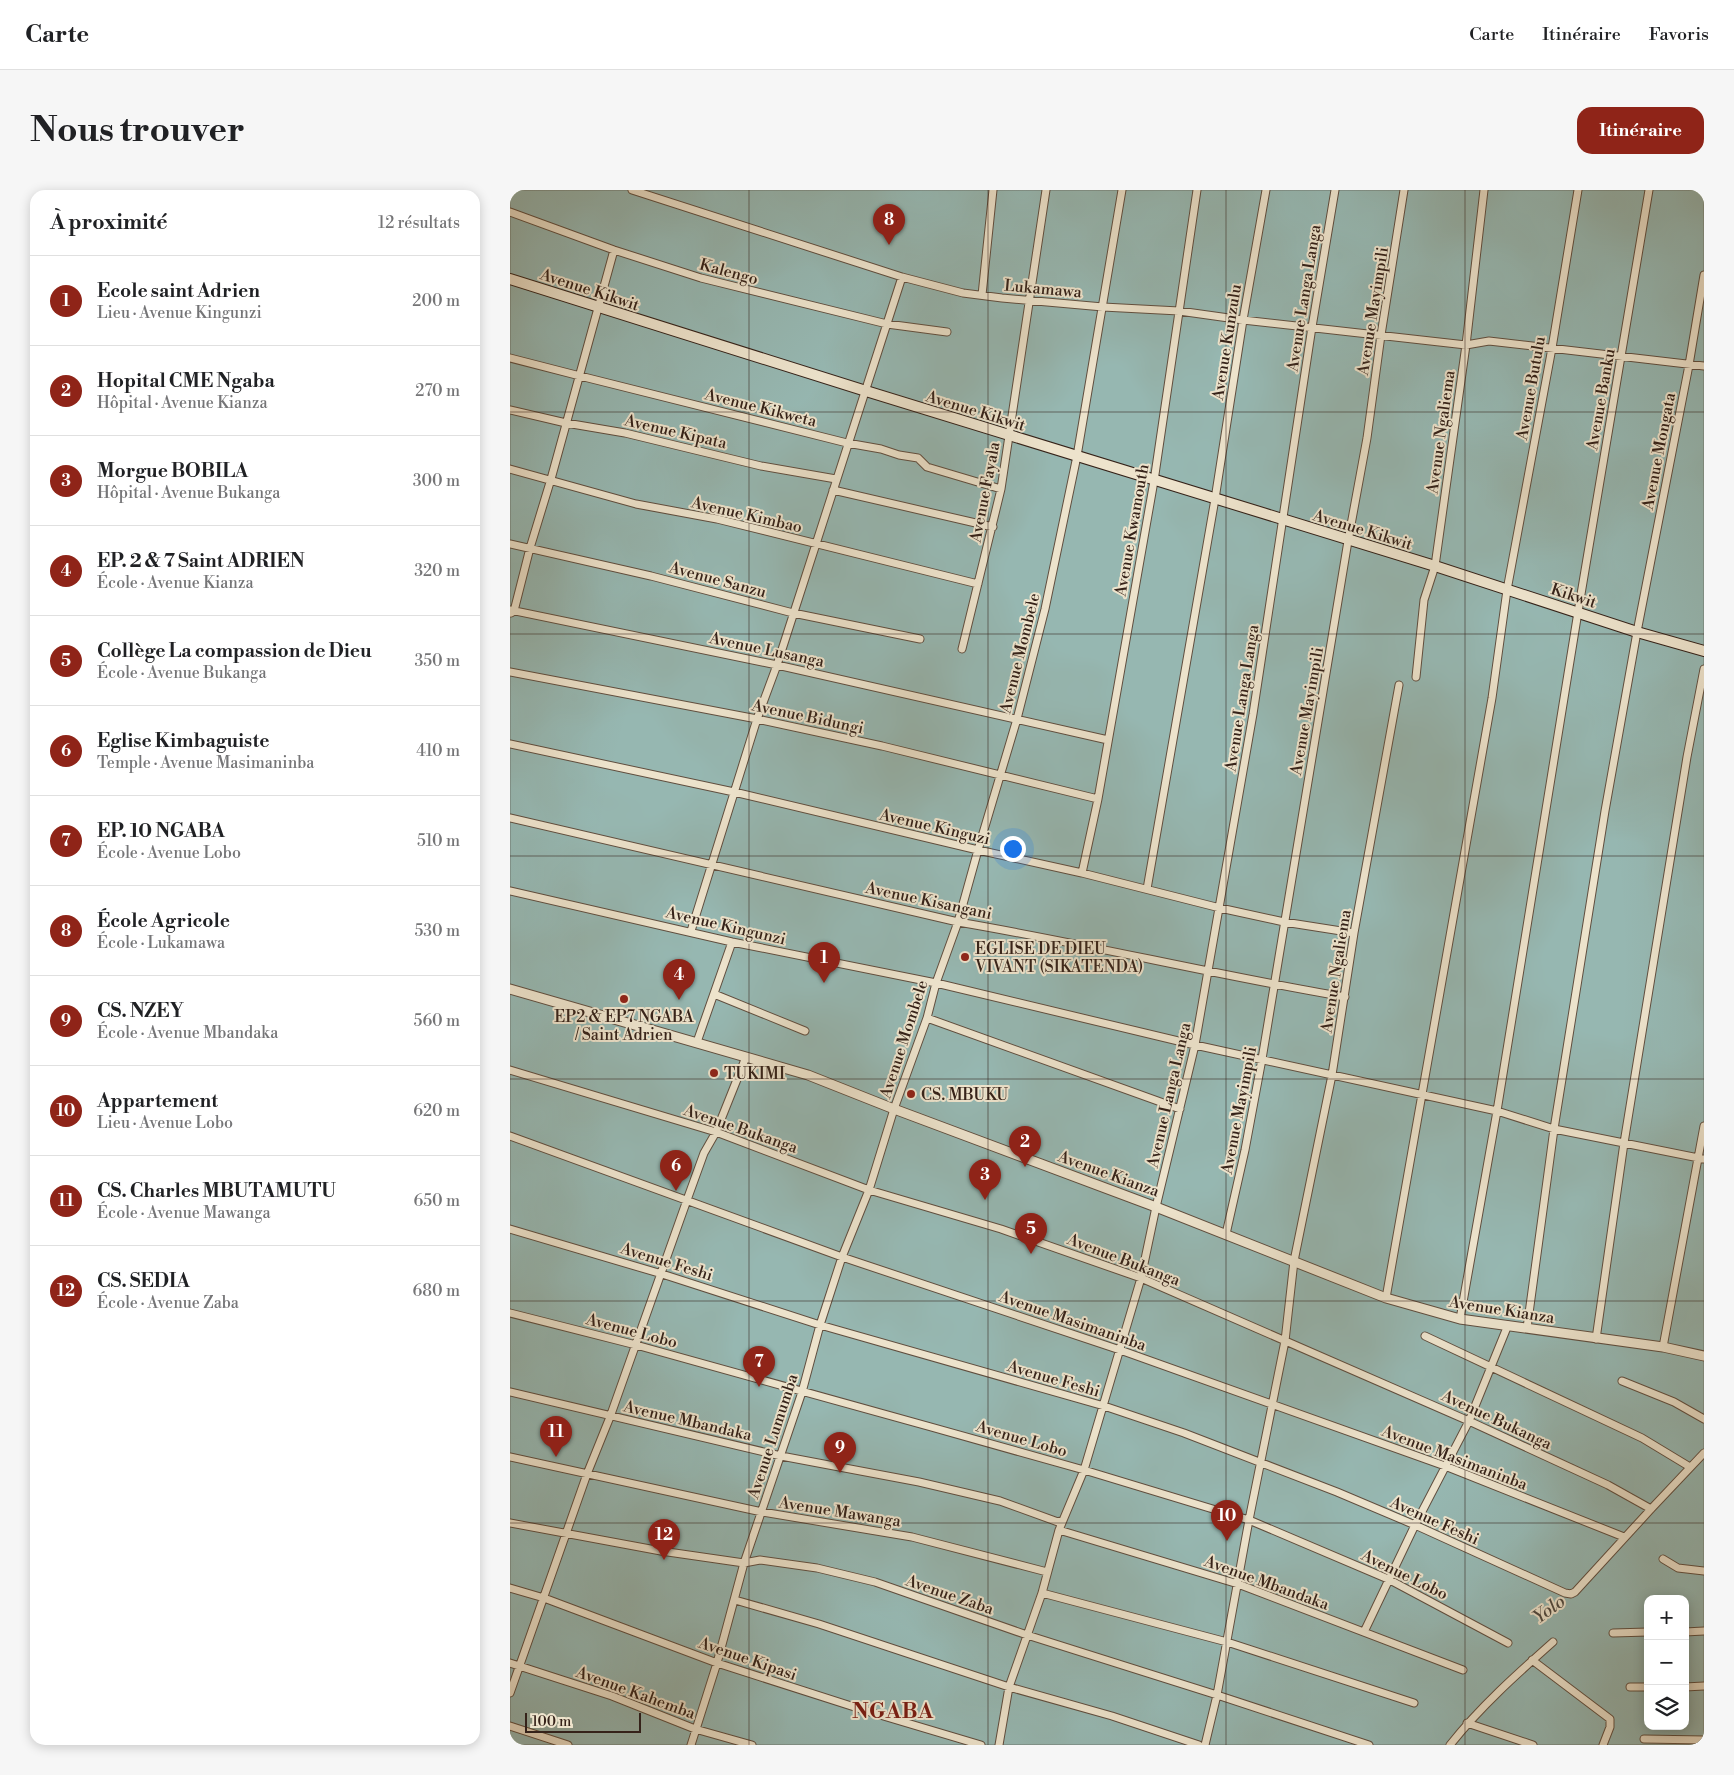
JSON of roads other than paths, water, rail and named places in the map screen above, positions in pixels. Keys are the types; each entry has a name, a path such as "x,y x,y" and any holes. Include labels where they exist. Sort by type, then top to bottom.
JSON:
{"main road":[{"name":"Avenue Kikwit","path":"510,279 1215,500 1435,566"},
{"name":"Kikwit","path":"1435,566 1637,632 1704,651"}],"street":[{"name":"Lukamawa","path":"632,190 902,276 962,293 1103,307 1179,312 1466,345 1477,341 1488,341 1704,366"},
{"path":"982,296 993,190"},
{"name":"Avenue Fayala","path":"962,649 1001,489 1031,300 1046,190"},
{"name":"Avenue Mombele","path":"894,1110 927,1018 936,983 958,922 1017,719 1045,608 1077,456 1122,190"},
{"name":"Avenue Kwamouth","path":"1082,873 1098,799 1154,481 1197,190"},
{"name":"Avenue Kunzulu","path":"1215,500 1243,320 1266,190"},
{"name":"Avenue Langa Langa","path":"999,1745 1010,1687 1042,1593 1059,1530 1084,1470 1142,1278 1156,1207 1196,1045 1253,714 1312,327 1335,190"},
{"name":"Avenue Mayimpili","path":"1226,1234 1246,1150 1262,1059 1348,541 1367,438 1404,190"},
{"name":"Avenue Ngaliema","path":"1416,677 1424,600 1435,566 1466,345 1484,190"},
{"name":"Avenue Butulu","path":"1386,1298 1492,698 1507,590 1552,348 1578,190"},
{"name":"Avenue Banku","path":"1460,1319 1649,190"},
{"name":"Kalengo","path":"510,212 614,250 700,278 887,324 947,332"},
{"path":"511,611 551,479 614,250"},
{"name":"Avenue Mongata","path":"1527,1328 1554,1129 1605,811 1637,632 1689,365 1704,275"},
{"path":"691,932 757,719 777,665 902,276"},
{"name":"Avenue Kikweta","path":"510,358 847,443 918,458 927,467 1001,489"},
{"name":"Avenue Kipata","path":"510,410 566,423 625,433 761,466 836,479"},
{"name":"Avenue Kimbao","path":"510,468 636,504 717,518 978,584"},
{"path":"833,490 993,527"},
{"path":"1147,889 1215,500"},
{"name":"Avenue Sanzu","path":"510,544 652,576 793,613 920,639"},
{"name":"Avenue Lusanga","path":"511,611 777,665 1108,740"},
{"path":"1596,1339 1624,1143 1687,757 1704,669"},
{"name":"Avenue Bidungi","path":"510,672 757,719 882,746 1098,799"},
{"name":"Avenue Ngaliema","path":"1205,1745 1217,1695 1260,1461 1285,1341 1294,1261 1332,1075 1354,933 1399,685"},
{"name":"Avenue Kinguzi","path":"510,744 734,792 1082,873 1220,908 1284,922 1354,933"},
{"name":"Avenue Kisangani","path":"510,818 958,922 1021,933 1274,985 1345,997"},
{"name":"Avenue Kingunzi","path":"510,891 732,942 936,983 1196,1045 1496,1111 1554,1129 1701,1159"},
{"path":"697,1042 732,942"},
{"name":"Avenue Kianza","path":"510,989 808,1075 894,1110 1226,1234 1386,1298 1460,1319 1662,1347 1704,1356"},
{"path":"714,994 805,1031"},
{"path":"927,1018 1180,1109"},
{"path":"510,1693 565,1535 662,1274 704,1154 716,1132 746,1058"},
{"name":"Avenue Bukanga","path":"510,1070 716,1132 868,1190 1002,1229 1142,1278 1469,1421 1608,1485 1651,1509"},
{"name":"Avenue Lumumba","path":"691,1745 718,1663 744,1563 802,1392 820,1324 842,1258 868,1190 894,1110"},
{"path":"1662,1347 1701,1159 1704,1126"},
{"name":"Avenue Masimaninba","path":"510,1136 842,1258 1120,1350 1445,1466 1624,1537"},
{"name":"Avenue Feshi","path":"510,1229 662,1274 820,1324 1104,1406 1184,1433 1260,1461 1415,1525 1565,1593 1571,1594 1575,1592 1624,1537"},
{"name":"Avenue Lobo","path":"510,1313 636,1345 1084,1470 1249,1520 1388,1579 1508,1643"},
{"path":"1364,1632 1388,1579 1469,1421 1508,1325"},
{"path":"1425,1336 1642,1438 1690,1467"},
{"path":"1622,1381 1674,1402 1704,1419"},
{"name":"Avenue Mbandaka","path":"510,1392 781,1456 928,1484 1000,1501 1058,1522 1063,1520"},
{"path":"1624,1537 1704,1454"},
{"name":"Avenue Mawanga","path":"510,1457 762,1512 912,1537 1047,1572"},
{"name":"Avenue Zaba","path":"510,1524 565,1535 744,1563 760,1560 817,1568 865,1580 1026,1636 1370,1745"},
{"name":"Avenue Mbandaka","path":"1059,1530 1238,1584 1462,1670"},
{"path":"1662,1559 1678,1568 1704,1571"},
{"name":"Avenue Kipasi","path":"510,1588 544,1598 718,1663 870,1712 981,1745"},
{"path":"1042,1593 1227,1642 1414,1703"},
{"path":"735,1600 819,1624 1010,1687 1112,1716 1199,1745"},
{"path":"1689,1632 1704,1631"},
{"path":"1614,1633 1644,1632"},
{"path":"1450,1745 1467,1723 1553,1642"},
{"path":"1532,1660 1610,1718 1610,1727 1603,1745"},
{"name":"Avenue Kahemba","path":"510,1663 612,1696 695,1729 752,1745"},
{"path":"1689,1687 1704,1686"},
{"path":"1630,1687 1644,1687"},
{"path":"1467,1723 1533,1745"},
{"path":"510,1726 568,1745"},
{"path":"1644,1739 1704,1740"}],"water":[{"name":"Yolo","path":"510,190 1704,190 1704,1745 510,1745"}],"place":[{"name":"École Agricole","path":"889,245"},
{"name":"EGLISE DE DIEU VIVANT (SIKATENDA)","path":"965,957"},
{"name":"Ecole saint Adrien","path":"824,983"},
{"name":"EP2 & EP7 NGABA / Saint Adrien","path":"624,999"},
{"name":"EP. 2 & 7 Saint ADRIEN","path":"679,1000"},
{"name":"TUKIMI","path":"714,1073"},
{"name":"CS. MBUKU","path":"911,1094"},
{"name":"Hopital CME Ngaba","path":"1025,1167"},
{"name":"Eglise Kimbaguiste","path":"676,1191"},
{"name":"Morgue BOBILA","path":"985,1200"},
{"name":"Collège La compassion de Dieu","path":"1031,1254"},
{"name":"EP. 10 NGABA","path":"759,1387"},
{"name":"CS. Charles MBUTAMUTU","path":"556,1457"},
{"name":"CS. NZEY","path":"840,1473"},
{"name":"Appartement","path":"1227,1541"},
{"name":"CS. SEDIA","path":"664,1560"}],"district":[{"name":"NGABA","path":"893,1711"}]}
